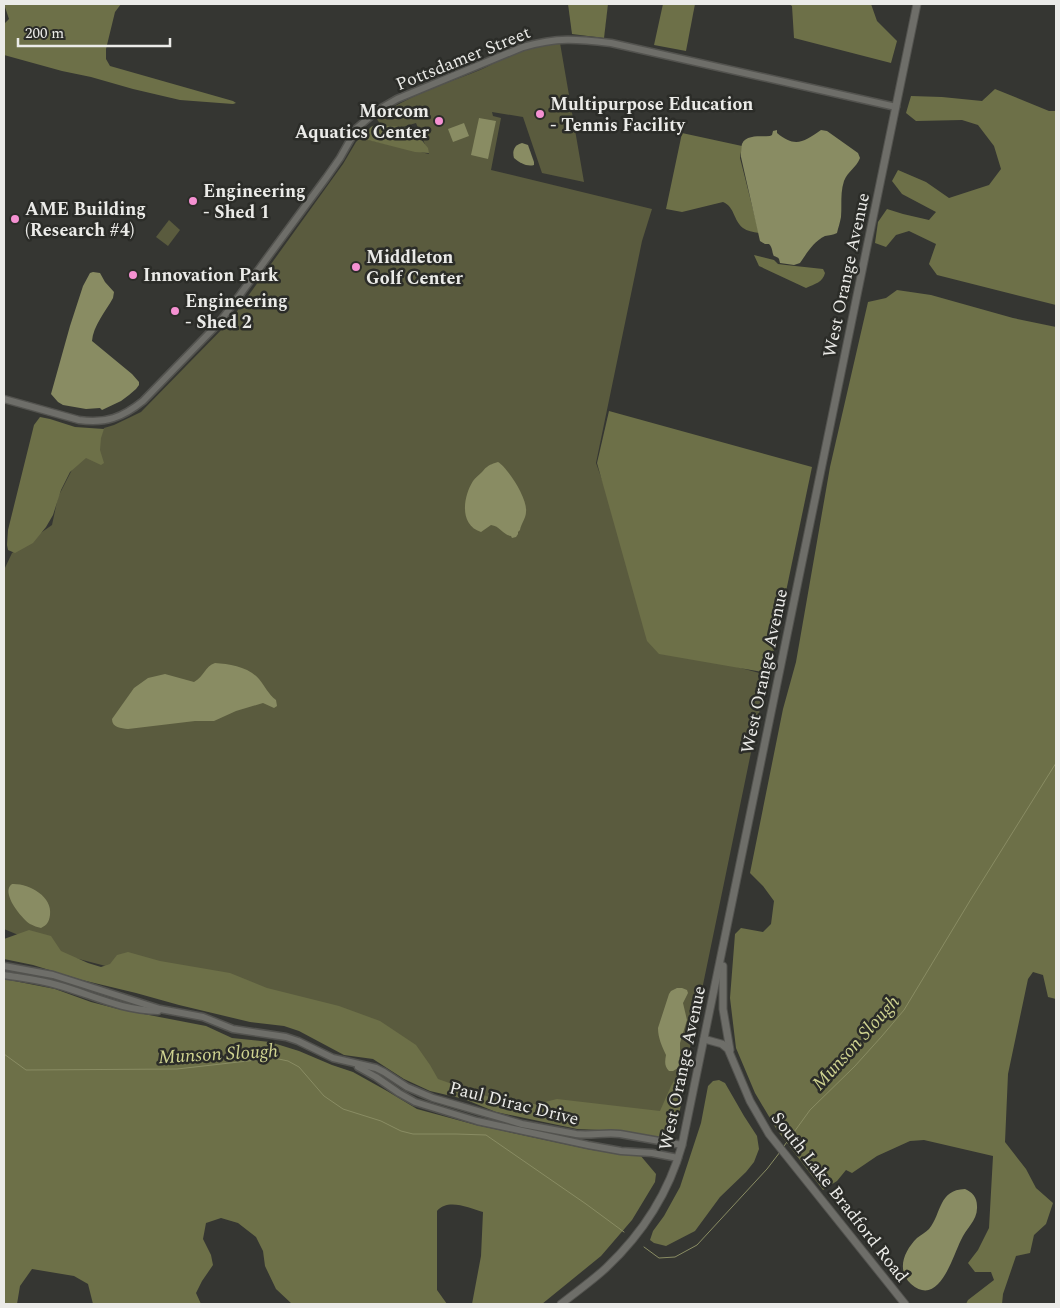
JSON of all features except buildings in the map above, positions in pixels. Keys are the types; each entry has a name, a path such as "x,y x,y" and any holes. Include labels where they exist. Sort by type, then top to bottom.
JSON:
{"main road":[{"name":"West Orange Avenue","path":"561,1304 605,1270 631,1243 658,1203 670,1179 682,1144 917,4"},
{"name":"South Lake Bradford Road","path":"724,942 722,971 723,1002 731,1055 743,1087 762,1124 775,1142 905,1304"},
{"path":"704,1039 722,1044 728,1048 731,1055"}],"street":[{"name":"Pottsdamer Street","path":"4,399 88,421 115,418 132,409 155,388 228,311 326,178 358,128 365,121 397,99 522,47 560,39 611,43 896,107"},
{"name":"Paul Dirac Drive","path":"4,966 53,975 115,996 167,1011 203,1017 240,1030 286,1037 376,1076 415,1102 477,1121 588,1145 678,1158"},
{"name":"Paul Dirac Drive","path":"4,975 48,982 127,1008 167,1011"},
{"name":"Paul Dirac Drive","path":"345,1062 376,1068 424,1095 522,1124 576,1134 610,1133 682,1144"}],"shaded area":[{"path":"4,4 121,4 115,12 106,49 106,59 110,66 236,103 180,100 4,55 4,24 9,19"},
{"path":"568,4 608,4 604,38 572,34"},
{"path":"663,4 695,4 686,51 654,45"},
{"path":"789,4 871,4 877,21 897,41 891,63 794,38 792,6"},
{"path":"560,43 584,182 542,173 523,117 492,112 493,116 501,118 491,170 652,209 642,241 596,463 663,647 767,675 674,1125 520,1111 433,1082 337,1026 71,957 4,929 4,570 12,553 52,525 58,497 77,460 94,454 104,428 141,412 230,321 360,138 429,154 416,123 386,132 376,118 400,103 480,70 520,51"},
{"path":"995,89 1049,111 1056,111 1056,305 937,275 929,264 936,244 909,231 896,235 886,247 875,243 878,222 887,209 929,220 936,212 902,194 892,181 898,170 926,182 949,198 989,185 1001,169 994,146 978,125 962,120 916,121 906,113 911,96 982,101"},
{"path":"479,118 496,121 488,159 471,155"},
{"path":"464,123 469,136 453,142 448,129"},
{"path":"375,125 415,128 420,131 420,138 428,148 429,153 415,152 361,138"},
{"path":"777,130 777,133 783,138 794,142 809,138 821,130 827,131 858,153 860,158 844,181 841,217 837,233 821,238 800,263 794,265 780,263 779,258 773,255 769,244 760,241 741,157 744,141 754,137 770,136 773,131"},
{"path":"682,133 742,146 740,158 759,233 743,228 730,207 723,202 682,212 666,209"},
{"path":"522,143 528,145 534,165 524,164 514,158 514,149"},
{"path":"169,220 180,230 168,246 156,237"},
{"path":"754,255 774,260 778,264 823,269 825,273 820,281 806,288 759,266"},
{"path":"90,273 100,273 114,292 113,298 95,330 92,341 139,382 136,389 129,395 102,410 100,408 86,409 63,405 51,394 83,286"},
{"path":"897,290 931,295 1013,318 1056,327 1056,999 1048,997 1043,975 1033,972 1028,979 1008,1074 1005,1142 1026,1169 1036,1188 1053,1203 1046,1224 1034,1235 1030,1253 1016,1256 1003,1294 1002,1304 966,1304 968,1300 994,1280 991,1272 975,1272 968,1263 978,1250 989,1228 993,1156 924,1140 910,1141 877,1156 852,1173 846,1170 837,1181 823,1190 777,1130 755,1093 736,1048 730,998 735,934 741,928 763,932 771,924 774,901 750,873 783,709 796,662 830,467 868,302 886,298"},
{"path":"609,411 812,467 769,673 659,654 647,641 597,463"},
{"path":"40,417 75,427 104,429 100,450 104,463 101,465 86,458 70,472 61,490 53,515 46,527 33,543 15,553 8,550 8,530 34,425"},
{"path":"498,462 516,484 526,506 526,514 520,530 516,537 512,538 491,525 481,532 469,523 466,517 465,502 473,481 486,467"},
{"path":"215,663 239,667 255,675 276,700 277,706 274,708 263,703 236,711 214,721 195,721 128,729 117,727 112,722 112,719 134,688 148,678 165,674 194,682"},
{"path":"12,884 32,888 48,902 50,915 45,926 41,928 30,924 17,911 8,893"},
{"path":"29,930 51,936 61,951 101,967 110,964 117,955 128,952 160,961 230,973 267,988 339,1006 380,1021 416,1045 438,1079 509,1104 537,1104 557,1099 660,1111 679,1072 685,1071 687,1077 675,1133 661,1137 577,1129 496,1112 464,1099 430,1091 404,1079 373,1059 344,1055 299,1031 284,1026 250,1022 4,959 4,939"},
{"path":"4,979 55,989 118,1009 206,1026 232,1038 270,1042 299,1051 353,1072 417,1109 476,1125 592,1150 640,1155 656,1174 655,1182 632,1220 601,1256 542,1304 472,1304 481,1256 483,1212 465,1206 447,1205 437,1211 437,1290 447,1304 292,1304 276,1289 265,1266 263,1251 256,1237 238,1223 221,1218 206,1223 203,1239 211,1255 213,1265 196,1293 201,1304 93,1304 88,1284 74,1276 32,1269 20,1286 17,1304 4,1304"},
{"path":"677,988 687,990 688,993 683,1003 687,1020 680,1043 678,1068 669,1071 665,1061 666,1055 659,1039 658,1028 669,994"},
{"path":"719,1080 725,1083 757,1136 759,1149 754,1162 720,1197 695,1231 666,1246 654,1243 650,1240 653,1231 664,1216 680,1187 701,1123 708,1086 713,1081"},
{"path":"965,1189 975,1197 977,1206 976,1216 963,1236 943,1278 929,1290 921,1290 906,1279 903,1267 905,1255 912,1243 929,1229 945,1198 956,1190"}],"waterway":[{"name":"Munson Slough","path":"784,1146 810,1110 855,1066 904,1010 1056,763"},
{"name":"Munson Slough","path":"4,1054 26,1070 177,1069 274,1058 288,1061 299,1067 324,1096 343,1109 381,1121 401,1131 413,1134 486,1135 624,1232"},
{"name":"Munson Slough","path":"644,1247 659,1258 675,1257 697,1245 767,1169 780,1152"}],"place":[{"name":"Multipurpose Education - Tennis Facility","path":"540,114"},
{"name":"Morcom Aquatics Center","path":"439,121"},
{"name":"Engineering - Shed 1","path":"193,201"},
{"name":"AME Building (Research #4)","path":"15,219"},
{"name":"Middleton Golf Center","path":"356,267"},
{"name":"Innovation Park","path":"133,275"},
{"name":"Engineering - Shed 2","path":"175,311"}]}
